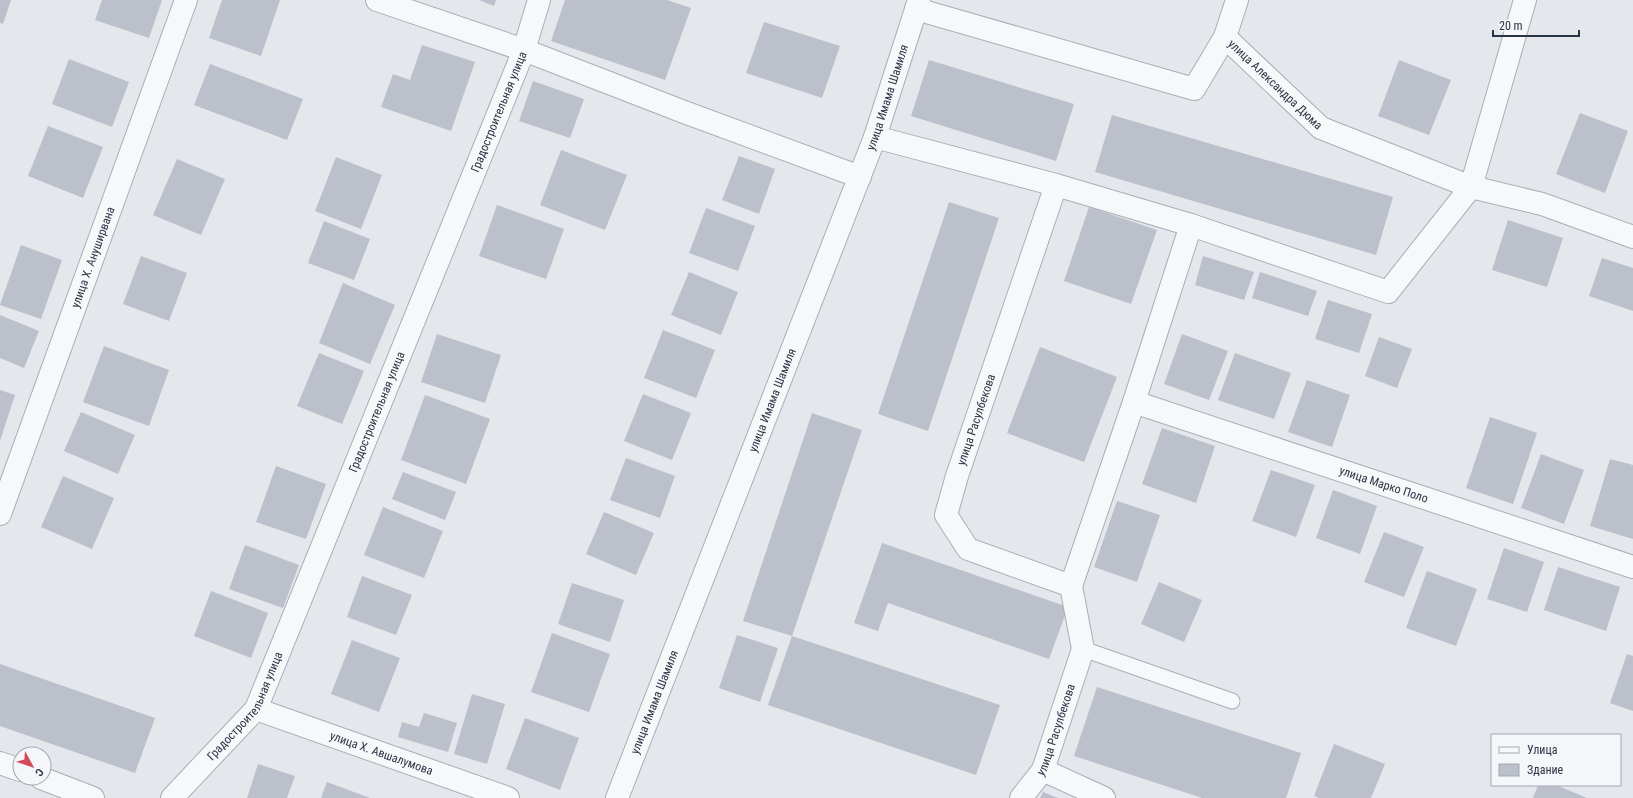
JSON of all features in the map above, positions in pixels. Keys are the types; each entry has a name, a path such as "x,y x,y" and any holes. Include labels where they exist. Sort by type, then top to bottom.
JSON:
{"street":[{"name":"улица Х. Ануширвана","path":"0,514 186,0"},
{"path":"377,0 524,50 684,112 860,177"},
{"name":"Градостроительная улица","path":"172,798 256,709 524,50 539,0"},
{"path":"1225,37 1237,0"},
{"path":"875,137 1056,185 1191,225 1388,292 1471,187 1525,0"},
{"name":"улица Александра Дюма","path":"917,4 1194,89 1225,37 1321,128 1471,187 1542,204 1633,237"},
{"name":"улица Имама Шамиля","path":"617,798 860,177 875,137 917,4"},
{"name":"улица Расулбекова","path":"1056,185 957,476 946,515 968,549 1071,586"},
{"name":"улица Расулбекова","path":"1021,798 1043,770 1083,649 1071,586 1134,402 1191,225"},
{"name":"улица Марко Поло","path":"1134,402 1633,568"},
{"name":"улица Х. Авшалумова","path":"256,709 508,798"},
{"path":"0,763 12,767"},
{"path":"1043,770 1104,798"},
{"path":"52,782 93,798"}],"lane":[{"path":"1083,649 1232,701"}],"building":[{"path":"0,0 11,0 3,24 0,23"},
{"path":"102,0 162,0 149,38 95,20"},
{"path":"222,0 280,0 261,56 209,38"},
{"path":"479,0 496,0 494,6"},
{"path":"565,0 667,0 691,8 665,80 551,41"},
{"path":"764,22 840,46 822,98 746,73"},
{"path":"422,45 475,62 451,131 381,107 393,74 410,80"},
{"path":"69,59 129,82 112,127 52,104"},
{"path":"929,60 1074,104 1056,161 911,116"},
{"path":"1399,60 1451,80 1429,135 1378,116"},
{"path":"210,64 303,99 287,140 194,105"},
{"path":"533,81 584,99 570,138 519,121"},
{"path":"1580,113 1628,131 1605,193 1556,174"},
{"path":"1112,115 1393,197 1376,255 1095,172"},
{"path":"48,126 103,147 83,198 28,176"},
{"path":"561,150 627,175 605,230 540,205"},
{"path":"739,156 775,169 759,214 722,200"},
{"path":"336,157 382,175 361,229 315,211"},
{"path":"177,159 225,179 201,235 153,215"},
{"path":"949,202 999,218 928,431 878,414"},
{"path":"497,205 564,229 546,279 479,256"},
{"path":"1089,207 1157,230 1131,304 1064,281"},
{"path":"706,208 755,226 738,271 689,253"},
{"path":"1508,220 1563,238 1547,287 1492,270"},
{"path":"324,221 370,239 354,280 308,263"},
{"path":"21,245 62,260 41,319 0,305"},
{"path":"141,256 187,273 169,321 123,304"},
{"path":"1203,256 1254,272 1244,300 1195,285"},
{"path":"1602,258 1633,268 1633,311 1589,296"},
{"path":"689,272 738,292 721,335 671,315"},
{"path":"1260,272 1317,291 1308,316 1252,298"},
{"path":"343,283 395,305 370,364 319,343"},
{"path":"1328,300 1372,314 1359,353 1315,339"},
{"path":"0,315 39,331 24,368 0,358"},
{"path":"663,330 715,350 696,398 644,378"},
{"path":"437,334 501,355 485,403 421,382"},
{"path":"1182,334 1228,351 1209,400 1164,384"},
{"path":"1379,337 1412,349 1397,388 1365,376"},
{"path":"104,346 169,370 149,426 83,402"},
{"path":"1040,347 1117,377 1084,462 1007,433"},
{"path":"319,353 364,371 342,424 297,406"},
{"path":"1235,353 1291,373 1274,419 1218,400"},
{"path":"1307,380 1350,395 1332,447 1288,432"},
{"path":"0,390 15,395 0,441"},
{"path":"643,394 691,413 672,460 624,441"},
{"path":"425,395 490,419 466,484 401,460"},
{"path":"81,412 135,435 118,474 64,451"},
{"path":"812,413 862,430 792,636 743,621"},
{"path":"1490,417 1537,433 1513,504 1466,488"},
{"path":"1162,428 1215,446 1196,503 1142,484"},
{"path":"1541,454 1584,470 1564,524 1521,508"},
{"path":"626,458 675,476 660,518 610,500"},
{"path":"1610,459 1633,465 1633,539 1590,526"},
{"path":"276,466 326,484 306,539 256,522"},
{"path":"1271,470 1315,485 1296,537 1252,521"},
{"path":"403,472 456,492 445,520 392,499"},
{"path":"63,476 114,498 92,549 41,527"},
{"path":"1333,490 1377,506 1360,554 1316,538"},
{"path":"1117,501 1160,515 1137,582 1094,567"},
{"path":"383,507 443,531 424,578 364,555"},
{"path":"604,512 654,533 636,575 586,554"},
{"path":"1384,532 1424,547 1404,597 1364,582"},
{"path":"882,543 1068,607 1049,659 888,603 878,631 854,623"},
{"path":"245,545 299,565 283,608 229,589"},
{"path":"1504,548 1544,562 1527,612 1487,599"},
{"path":"1558,567 1620,587 1606,631 1544,610"},
{"path":"1427,571 1477,589 1456,646 1406,628"},
{"path":"362,576 412,595 396,635 347,617"},
{"path":"1159,582 1202,600 1184,642 1141,624"},
{"path":"572,583 624,600 610,642 558,624"},
{"path":"211,591 268,613 251,658 194,636"},
{"path":"552,633 610,654 589,712 531,692"},
{"path":"737,635 778,648 760,702 719,688"},
{"path":"792,636 1000,705 976,775 768,705"},
{"path":"352,640 400,658 379,712 331,694"},
{"path":"1627,654 1633,656 1633,711 1610,703"},
{"path":"0,664 155,718 135,773 0,726"},
{"path":"1097,687 1301,753 1286,798 1202,798 1074,756"},
{"path":"472,694 505,704 487,764 454,754"},
{"path":"424,713 457,723 448,752 398,737 402,722 419,727"},
{"path":"525,718 579,738 560,790 506,769"},
{"path":"1334,744 1385,764 1371,798 1319,798 1314,796"},
{"path":"258,764 295,776 287,798 247,798"},
{"path":"327,782 370,798 321,798"},
{"path":"1538,786 1558,786 1587,798 1533,798"},
{"path":"1043,792 1058,798 1040,798"}]}
